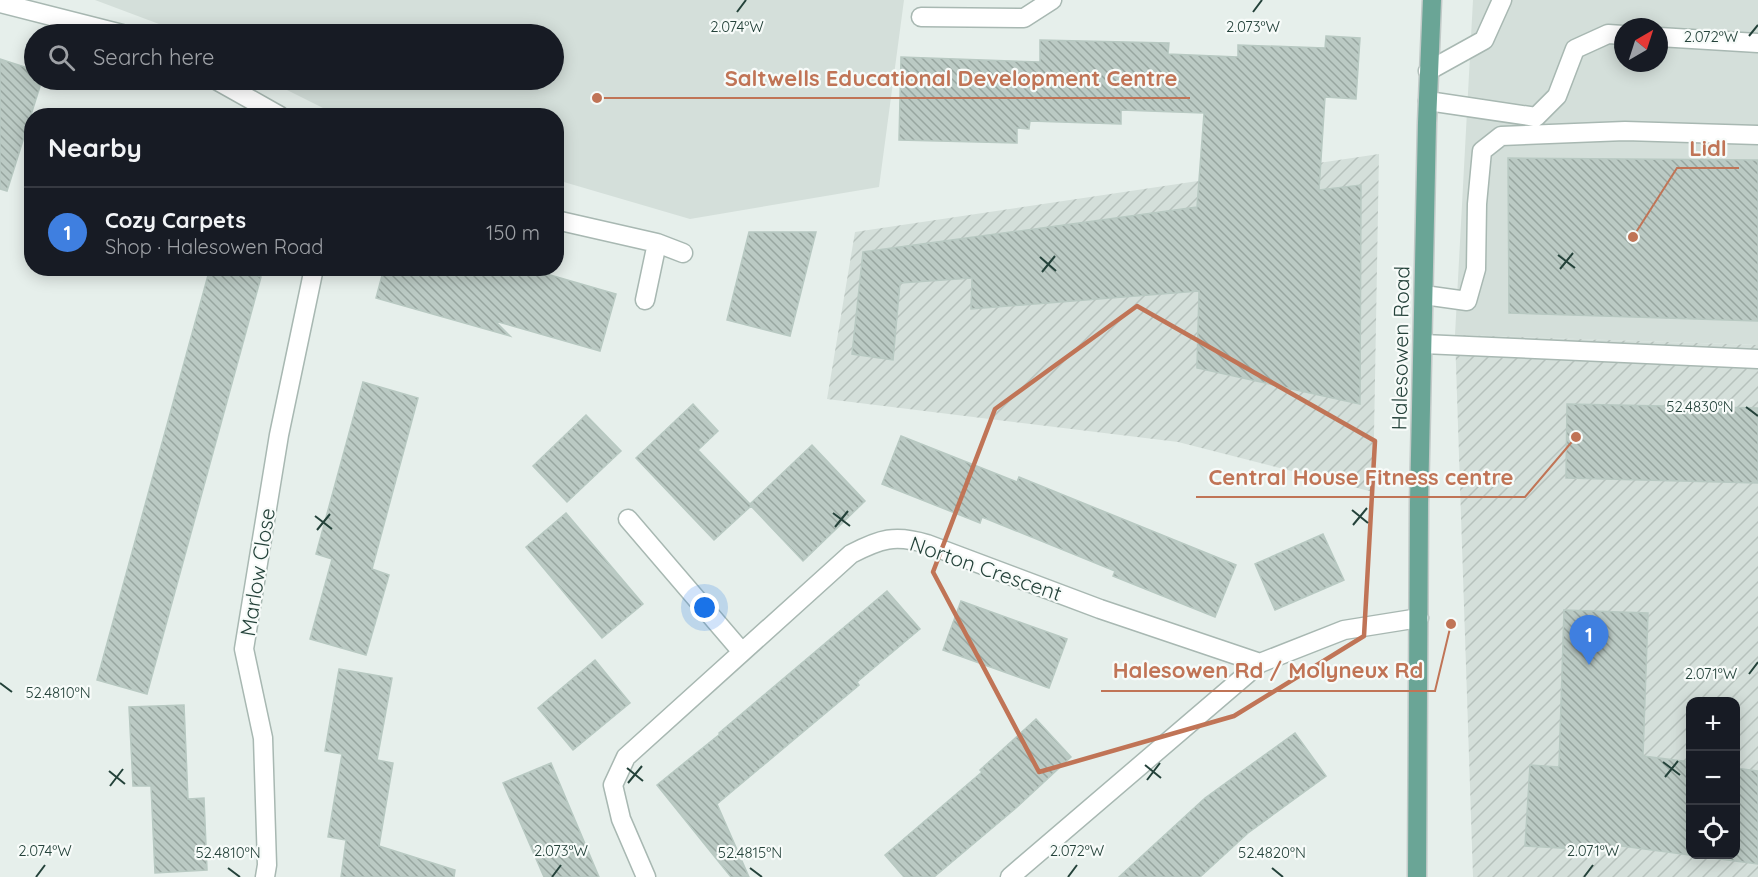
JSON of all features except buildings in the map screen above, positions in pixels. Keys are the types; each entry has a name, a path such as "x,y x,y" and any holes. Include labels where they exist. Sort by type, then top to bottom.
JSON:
{"main road":[{"name":"Halesowen Road","path":"1417,877 1423,344 1428,71 1432,0"}],"street":[{"path":"921,16 1024,18 1052,0"},
{"path":"1428,71 1484,40 1502,0"},
{"path":"0,3 83,24"},
{"path":"1428,101 1536,117 1557,96 1575,49 1608,34 1614,34"},
{"path":"1668,38 1758,43"},
{"path":"234,90 266,108"},
{"path":"1424,295 1467,301 1476,269 1477,204 1482,152 1501,136 1625,131 1758,135"},
{"path":"564,222 657,243 683,253"},
{"path":"645,300 657,243"},
{"name":"Marlow Close","path":"265,877 267,866 263,738 244,649 279,435 312,276"},
{"path":"1423,344 1758,358"},
{"path":"628,519 742,652"},
{"name":"Norton Crescent","path":"646,877 621,819 613,784 626,757 850,554 878,541 908,538 1100,609 1260,663"},
{"path":"1010,877 1260,663 1344,630 1419,618"}],"highlighted area":[{"path":"1137,306 1375,441 1364,636 1234,716 1039,772 933,572 995,409"}],"shaded area":[{"path":"95,0 904,0 879,187 690,219 564,182 564,108 323,108 287,90 564,90 564,24 159,24"},
{"path":"1473,0 1758,0 1758,345 1455,335"},
{"path":"1379,154 1373,492 1178,442 827,399 855,232"},
{"path":"1455,335 1758,345 1758,877 1473,877"}],"place":[{"name":"Saltwells Educational Development Centre","path":"597,98"},
{"name":"Lidl","path":"1633,237"},
{"name":"Central House Fitness centre","path":"1576,437"},
{"name":"Halesowen Rd / Molyneux Rd","path":"1451,624"},
{"name":"Cozy Carpets","path":"1589,665"}]}
